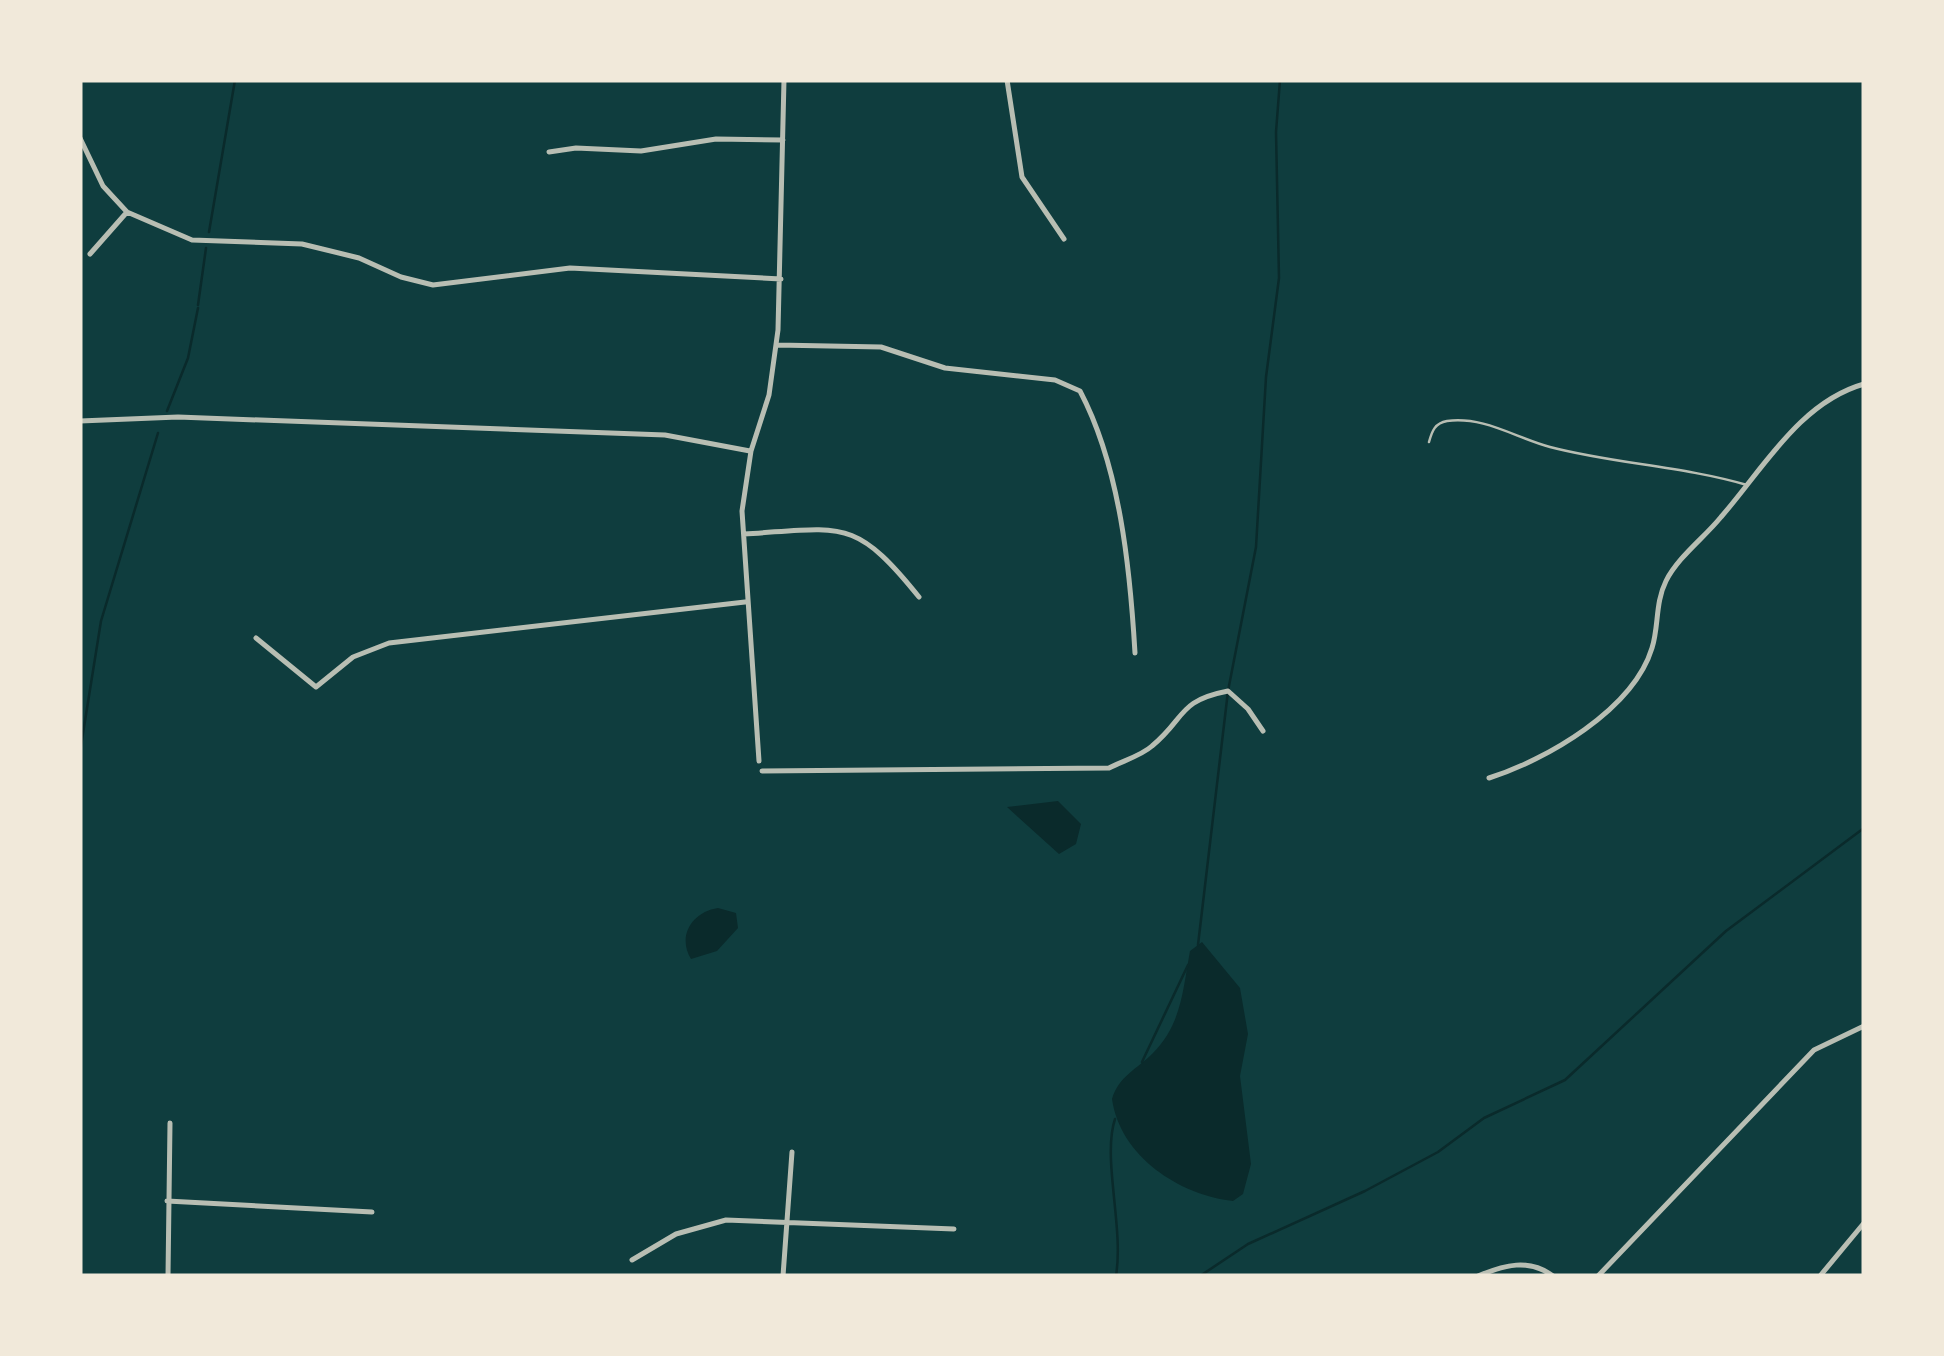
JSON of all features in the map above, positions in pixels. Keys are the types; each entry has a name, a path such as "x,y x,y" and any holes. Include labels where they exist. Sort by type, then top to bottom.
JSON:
{"street":[{"path":"759,761 746,602 743,496 751,451 769,395 777,345 784,80"},
{"path":"1007,80 1022,177 1064,240"},
{"path":"80,138 103,186 127,212 192,240 302,244 359,258 401,278 433,286 570,268 781,280"},
{"path":"549,152 576,148 641,151 716,139 783,140"},
{"path":"90,254 127,212"},
{"path":"777,345 881,348 945,368 1055,380 1080,390 1092,414 1129,560 1134,652"},
{"path":"1489,778 1562,746 1614,704 1653,646 1666,582 1801,421 1838,391 1864,384"},
{"path":"80,421 178,417 664,435 751,451"},
{"path":"744,534 820,530 851,534 883,553 919,597"},
{"path":"256,638 316,687 362,652 404,640 746,602"},
{"path":"762,771 1109,768 1152,746 1180,710 1205,696 1228,691 1248,709 1263,731"},
{"path":"1598,1276 1814,1050 1864,1026"},
{"path":"168,1276 170,1123"},
{"path":"783,1276 792,1152"},
{"path":"167,1201 372,1212"},
{"path":"632,1260 703,1224 788,1222 954,1230"},
{"path":"1820,1276 1864,1223"},
{"path":"1478,1276 1518,1264 1533,1265 1553,1276"}],"lane":[{"path":"1429,442 1432,430 1443,421 1463,421 1496,426 1552,448 1698,472 1748,485"}],"water":[{"path":"1058,801 1081,824 1076,844 1059,854 1007,807"},
{"path":"718,908 736,913 738,928 717,951 691,959 686,942 690,926 701,914"},
{"path":"1202,942 1240,988 1248,1034 1240,1076 1251,1164 1243,1194 1233,1201 1192,1191 1155,1169 1127,1138 1112,1099 1124,1079 1153,1053 1170,1030 1180,1005 1190,951"}],"waterway":[{"path":"209,232 235,80"},
{"path":"1198,945 1228,691 1256,547 1266,377 1279,278 1276,132 1280,80"},
{"path":"198,305 206,248"},
{"path":"167,411 188,358 198,308"},
{"path":"80,752 101,621 158,433"},
{"path":"1200,1276 1248,1244 1365,1191 1438,1152 1484,1118 1565,1080 1726,931 1864,828"},
{"path":"1142,1062 1188,965"},
{"path":"1115,1119 1111,1153 1116,1276"}]}
